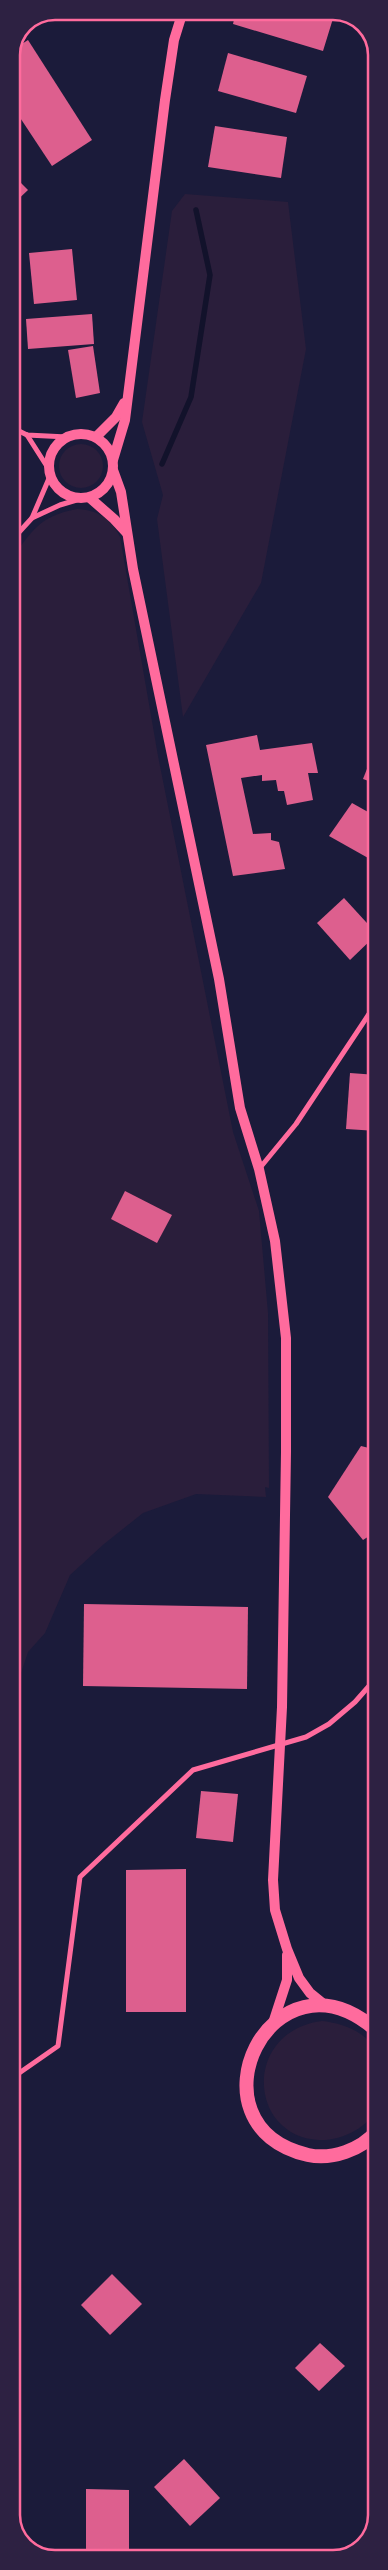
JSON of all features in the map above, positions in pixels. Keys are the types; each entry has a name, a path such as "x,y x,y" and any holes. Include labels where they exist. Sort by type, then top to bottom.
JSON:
{"highway":[{"path":"368,2023 362,2018 345,2010 326,2006 298,2010 273,2023 258,2040 249,2060 246,2082 252,2111 259,2124 274,2140 293,2151 315,2156 337,2155 358,2147 368,2139"}],"main road":[{"path":"85,498 106,487 125,420 165,100 174,40 180,20"},
{"path":"96,438 120,412 131,383"},
{"path":"128,534 114,519 85,498 64,495 53,484 49,472 53,449 67,437 77,434 96,438 109,451 121,492 128,534 137,588 219,979 240,1108 259,1169 275,1241 286,1338 282,1697 273,1880 275,1910 286,1949 299,1978 310,1993 326,2006"},
{"path":"273,2023 287,1980 286,1949"}],"street":[{"path":"20,432 27,435 67,437"},
{"path":"20,531 32,518 49,472 27,435"},
{"path":"32,518 60,505 85,498"},
{"path":"259,1169 296,1124 368,1015"},
{"path":"20,2072 58,2046 80,1877 193,1770 267,1750 306,1737 329,1724 355,1702 368,1687"}],"shaded area":[{"path":"185,194 288,202 306,349 261,583 183,717 157,519 163,495 142,422 172,211"},
{"path":"85,444 97,450 102,457 102,475 97,482 90,487 77,488 69,485 62,478 59,462 62,454 69,447"},
{"path":"77,509 97,513 108,520 120,537 158,756 233,1132 259,1211 268,1313 269,1488 265,1487 266,1497 196,1494 143,1513 104,1544 70,1575 45,1633 28,1652 20,1676 20,547 37,527 53,516"},
{"path":"322,2021 355,2030 368,2040 368,2120 354,2132 327,2140 295,2134 278,2121 267,2103 264,2083 267,2062 278,2043 296,2029"}],"building":[{"path":"234,20 333,20 323,51 233,24"},
{"path":"28,40 92,140 52,166 20,118 20,55 22,44"},
{"path":"228,53 307,76 296,113 218,91"},
{"path":"215,126 287,137 281,178 208,167"},
{"path":"20,182 28,190 20,198"},
{"path":"72,249 77,300 34,304 29,253"},
{"path":"92,314 94,344 28,349 26,319"},
{"path":"93,346 100,393 76,398 68,350"},
{"path":"257,735 260,750 312,743 318,773 308,773 313,800 287,805 284,791 278,791 276,780 262,781 262,775 241,778 253,834 271,833 271,840 279,842 285,869 233,876 206,745"},
{"path":"368,766 368,781 363,779"},
{"path":"352,803 368,812 368,858 329,836"},
{"path":"344,898 368,924 368,943 350,960 317,923"},
{"path":"350,1073 368,1074 368,1130 346,1129"},
{"path":"125,1191 172,1215 157,1243 111,1219"},
{"path":"361,1446 368,1448 368,1537 363,1540 328,1497"},
{"path":"84,1604 248,1607 247,1689 83,1686"},
{"path":"201,1791 238,1794 233,1842 196,1838"},
{"path":"186,1869 186,2012 126,2012 126,1870"},
{"path":"112,2274 142,2304 110,2335 81,2305"},
{"path":"320,2343 345,2366 319,2391 295,2368"},
{"path":"184,2459 220,2498 190,2526 154,2487"},
{"path":"86,2489 129,2490 129,2550 86,2550"}],"waterway":[{"path":"162,464 191,397 210,275 196,210"}]}
